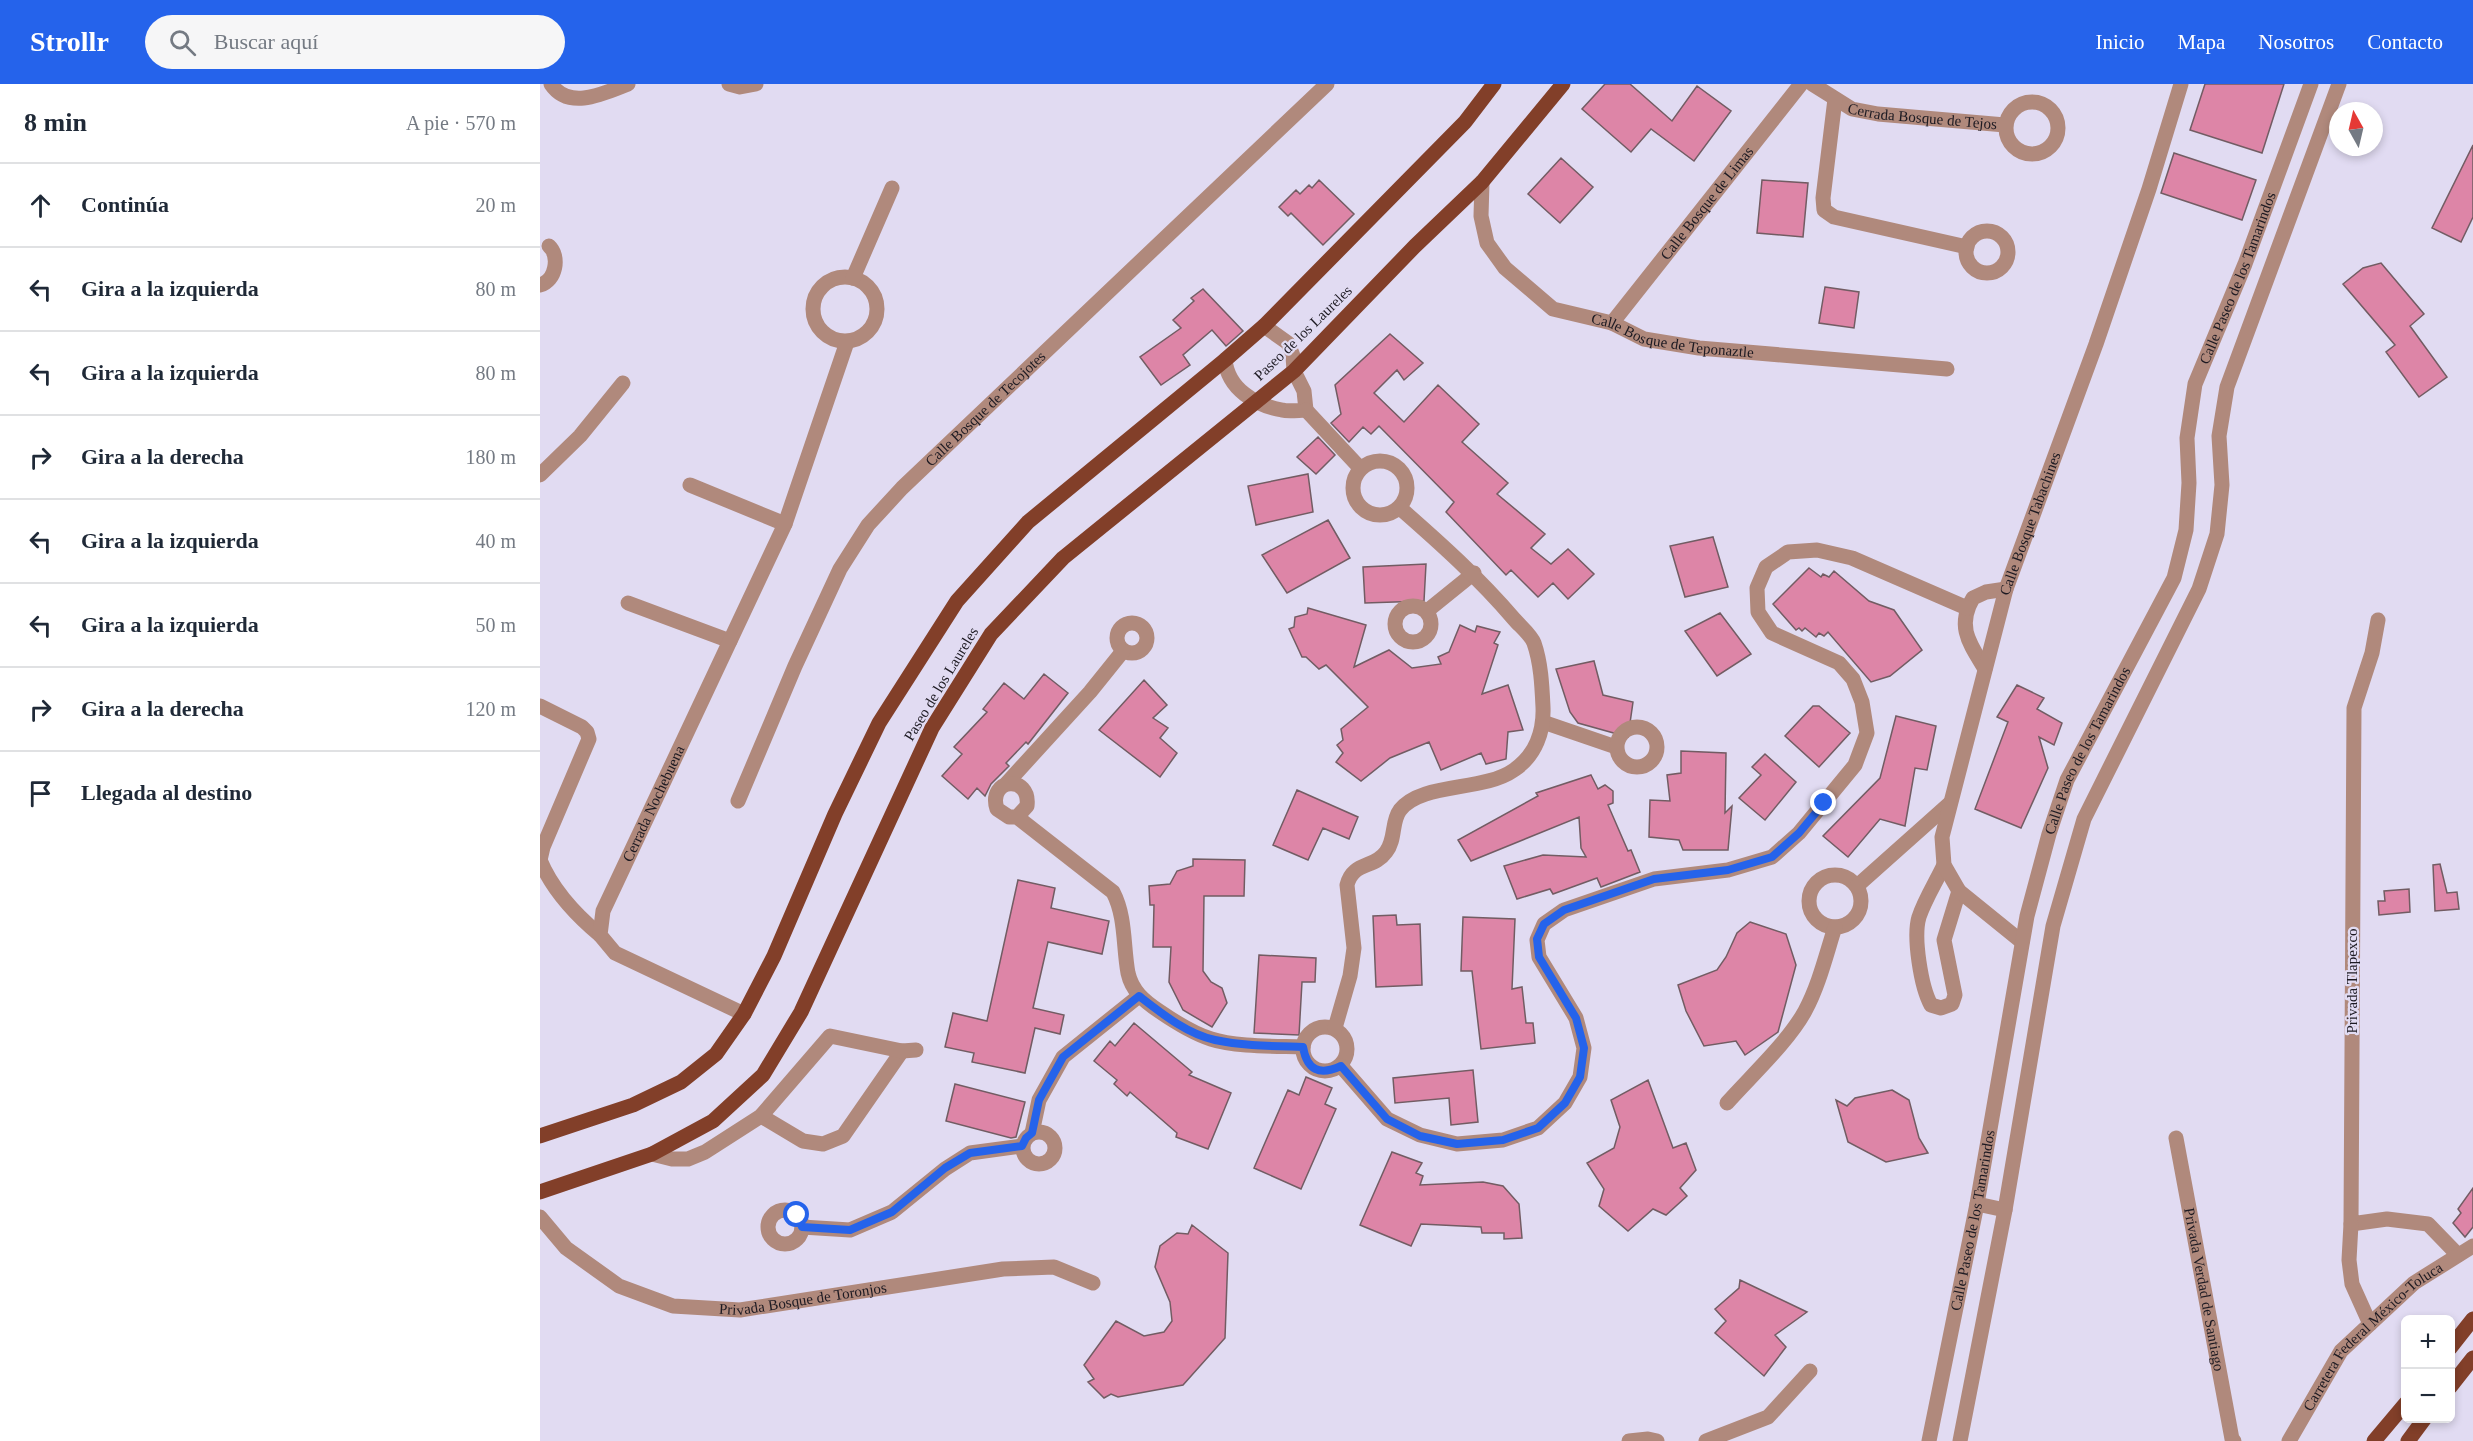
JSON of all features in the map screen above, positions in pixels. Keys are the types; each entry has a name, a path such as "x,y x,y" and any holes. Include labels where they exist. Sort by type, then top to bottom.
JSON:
{"main road":[{"name":"Paseo de los Laureles","path":"540,1136 633,1105 681,1083 716,1054 744,1014 774,956 835,814 879,723 957,601 1028,522 1226,360 1264,326 1465,122 1494,84"},
{"name":"Paseo de los Laureles","path":"540,1192 652,1154 713,1121 763,1075 801,1012 932,728 991,634 1063,558 1294,371 1415,246 1482,182 1563,84"},
{"path":"2455,1343 2473,1319"},
{"path":"2455,1381 2473,1358"},
{"path":"2374,1441 2401,1408"},
{"path":"2408,1441 2422,1423"}],"street":[{"path":"551,84 556,91 572,98 594,98 628,84"},
{"path":"729,84 740,87 756,84"},
{"name":"Calle Bosque de Tecojotes","path":"738,801 795,666 840,568 868,525 902,488 1327,84"},
{"name":"Calle Bosque de Limas","path":"1612,323 1801,84"},
{"name":"Cerrada Bosque de Tejos","path":"1812,84 1852,109 1878,114 2006,125"},
{"name":"Calle Bosque Tabachines","path":"2022,942 1959,891 1944,865 1942,837 2006,589 2100,333 2149,189 2181,84"},
{"name":"Calle Paseo de los Tamarindos","path":"1929,1441 1977,1204 2022,942 2049,834 2067,780 2174,578 2186,530 2189,483 2187,438 2195,384 2245,264 2311,84"},
{"name":"Calle Paseo de los Tamarindos","path":"1960,1441 2005,1210 2053,926 2084,819 2199,589 2217,534 2222,485 2219,436 2227,387 2339,84"},
{"path":"1836,99 1823,198 1824,210 1834,217 1967,247"},
{"name":"Calle Bosque de Teponaztle","path":"1482,182 1481,216 1487,243 1505,268 1553,309 1612,323 1644,339 1700,348 1947,369"},
{"path":"854,278 892,188"},
{"path":"540,285 551,278 556,258 555,251 549,246"},
{"path":"843,277 854,278 871,289 878,307 873,327 866,334 847,342 827,337 814,321 812,311 817,292 824,284 843,277"},
{"path":"1264,326 1288,344 1293,356 1294,371 1304,391 1306,410 1360,468"},
{"name":"Cerrada Nochebuena","path":"600,935 603,911 785,524 847,342"},
{"path":"1226,360 1227,373 1235,386 1244,394 1282,410 1306,410"},
{"path":"540,475 580,436 623,382"},
{"path":"1380,460 1400,468 1408,488 1400,508 1380,516 1360,508 1351,488 1360,468 1380,460"},
{"path":"690,486 785,524"},
{"path":"1335,1028 1350,976 1354,948 1347,885 1349,876 1357,868 1372,863 1386,854 1394,839 1395,822 1400,811 1412,799 1433,792 1491,782 1515,769 1535,749 1544,722 1542,682 1534,641 1474,573 1400,508"},
{"path":"1341,1066 1387,1119 1420,1136 1457,1144 1503,1140 1538,1128 1565,1103 1580,1077 1584,1048 1576,1018 1539,957 1537,939 1544,924 1564,910 1654,879 1728,870 1772,857 1799,833 1856,765 1867,733 1862,702 1852,679 1839,663 1772,633 1758,612 1757,588 1766,567 1788,552 1817,550 1852,558 1967,608"},
{"path":"1427,611 1474,573"},
{"path":"1986,669 1968,642 1964,620 1967,608 1973,598 1986,592 2006,589"},
{"path":"628,603 730,641"},
{"name":"Privada Tlapexco","path":"2370,1324 2352,1284 2349,1260 2354,708 2372,653 2378,620"},
{"path":"1123,651 1090,692 1006,784 999,788 995,795 997,809 1009,817 1017,817 1113,892 1119,903 1122,917 1128,975 1139,996 1181,1026 1213,1040 1303,1047"},
{"path":"540,706 582,727 589,739 543,847 540,860 545,872 579,918 600,935 615,953 744,1014"},
{"path":"1544,722 1616,747"},
{"path":"1006,784 1013,783 1026,792 1027,806 1017,817"},
{"path":"1857,885 1949,804"},
{"path":"1944,865 1919,918 1917,942 1926,996 1931,1005 1941,1008 1952,1004 1955,995 1944,940 1959,891"},
{"path":"1827,875 1844,876 1857,885 1862,901 1860,910 1850,923 1834,927 1826,926 1813,916 1809,909 1810,892 1820,879 1827,875"},
{"path":"1727,1103 1804,1012 1816,988 1834,927"},
{"path":"1032,1133 1039,1100 1063,1057 1139,996"},
{"path":"1320,1027 1335,1028 1346,1038 1348,1053 1341,1066 1328,1072 1315,1070 1305,1060 1303,1047 1308,1034 1320,1027"},
{"path":"652,1154 672,1159 688,1159 705,1152 761,1116 830,1036 909,1050 843,1136 823,1144 803,1141 761,1116"},
{"path":"1041,1132 1054,1142 1055,1151 1045,1164 1036,1165 1028,1161 1023,1154 1022,1146 1032,1133 1041,1132"},
{"name":"Privada Verdad de Santiago","path":"2176,1138 2230,1440"},
{"path":"802,1227 850,1230 892,1212 945,1168 970,1153 1022,1146"},
{"path":"1977,1204 2005,1210"},
{"name":"Privada Bosque de Toronjos","path":"540,1216 566,1248 619,1286 673,1306 740,1310 1003,1269 1054,1268 1093,1283"},
{"path":"2351,1224 2387,1219 2428,1224 2458,1255"},
{"name":"Carretera Federal México-Toluca","path":"2289,1441 2341,1351 2414,1283 2473,1246"},
{"path":"1706,1441 1768,1417 1810,1371"},
{"path":"1629,1441 1648,1439 1657,1441"}],"building":[{"path":"1605,84 1630,84 1672,121 1697,86 1731,111 1694,161 1651,129 1631,152 1582,109"},
{"path":"2205,84 2284,84 2262,153 2190,130"},
{"path":"2473,145 2473,217 2461,242 2432,228"},
{"path":"2174,153 2256,180 2242,220 2161,193"},
{"path":"1561,158 1593,187 1560,223 1528,194"},
{"path":"1319,180 1354,214 1323,245 1291,213 1288,216 1279,207 1296,190 1300,194 1309,185 1312,188"},
{"path":"1762,180 1808,183 1803,237 1757,233"},
{"path":"2381,263 2424,314 2410,326 2447,377 2419,397 2386,352 2395,345 2343,284 2363,268"},
{"path":"1825,287 1859,292 1854,328 1819,323"},
{"path":"1203,289 1243,331 1226,346 1212,330 1183,355 1190,365 1161,385 1140,357 1181,328 1173,320 1194,301 1191,298"},
{"path":"1390,334 1423,363 1404,380 1397,370 1374,393 1404,422 1438,385 1479,424 1462,442 1508,483 1497,494 1545,534 1531,548 1551,564 1568,549 1594,574 1568,599 1553,583 1538,597 1511,570 1506,575 1446,512 1454,502 1379,426 1371,434 1363,427 1349,442 1331,423 1341,414 1335,385"},
{"path":"1318,437 1335,455 1316,474 1297,457"},
{"path":"1308,474 1313,512 1256,525 1248,486"},
{"path":"1328,520 1350,558 1287,593 1262,555"},
{"path":"1713,537 1728,587 1685,597 1670,546"},
{"path":"1426,564 1424,601 1365,603 1363,567"},
{"path":"1809,568 1821,577 1823,574 1829,577 1834,571 1869,601 1894,610 1922,650 1890,676 1871,682 1828,632 1824,636 1819,633 1816,637 1805,628 1802,631 1799,628 1796,630 1773,604"},
{"path":"1308,608 1366,625 1354,667 1389,650 1412,668 1441,664 1438,657 1449,652 1460,625 1475,632 1477,626 1500,632 1494,643 1498,645 1482,694 1508,685 1523,730 1508,732 1506,759 1486,764 1481,753 1441,770 1429,742 1390,758 1361,781 1336,762 1343,753 1337,745 1343,740 1341,729 1368,707 1326,665 1319,669 1306,657 1302,657 1289,629 1294,627 1295,617 1307,614"},
{"path":"1720,613 1751,654 1717,676 1685,631"},
{"path":"1594,661 1603,695 1633,702 1628,737 1578,723 1570,712 1556,669"},
{"path":"1044,674 1068,693 1028,744 1026,742 1006,763 1009,766 991,784 985,796 977,788 968,799 942,776 962,754 954,747 987,712 983,709 1004,683 1024,699"},
{"path":"1144,680 1167,705 1153,718 1168,728 1160,738 1177,753 1160,777 1099,730"},
{"path":"2017,685 2044,698 2037,709 2062,723 2054,745 2039,737 2048,768 2021,828 1975,809 2008,722 1997,717"},
{"path":"1813,706 1819,706 1850,733 1819,767 1785,736"},
{"path":"1896,716 1936,726 1927,770 1915,768 1905,826 1880,819 1848,857 1823,836 1880,778"},
{"path":"1681,751 1726,753 1725,813 1732,806 1728,850 1683,850 1679,840 1649,837 1650,800 1670,801 1667,775 1681,773"},
{"path":"1765,754 1796,782 1765,820 1739,798 1761,775 1752,767"},
{"path":"1591,775 1598,789 1605,785 1613,791 1613,803 1608,805 1640,872 1601,887 1597,878 1553,894 1550,889 1517,899 1504,866 1543,855 1586,857 1581,848 1579,817 1471,861 1458,840 1538,796 1536,793"},
{"path":"1297,790 1358,817 1349,839 1323,828 1308,860 1273,845"},
{"path":"1193,859 1245,860 1244,896 1204,896 1203,971 1211,982 1222,988 1227,1003 1212,1027 1183,1010 1169,982 1171,947 1153,947 1154,905 1150,905 1149,886 1170,884 1177,871 1193,866"},
{"path":"2440,864 2447,893 2457,892 2459,909 2435,911 2433,865"},
{"path":"1018,880 1055,888 1051,908 1109,921 1102,954 1048,942 1033,1008 1064,1015 1060,1034 1035,1028 1025,1073 972,1062 974,1053 945,1047 953,1013 987,1021"},
{"path":"2409,889 2410,912 2379,915 2378,901 2385,901 2384,891"},
{"path":"1396,915 1397,925 1420,924 1422,985 1376,987 1373,916"},
{"path":"1463,917 1515,919 1512,989 1522,987 1526,1023 1533,1023 1535,1043 1481,1049 1472,971 1461,971"},
{"path":"1750,922 1786,934 1796,965 1778,1032 1745,1055 1736,1041 1704,1046 1686,1011 1678,985 1717,970 1737,933"},
{"path":"1259,955 1316,958 1315,982 1302,982 1299,1035 1254,1033"},
{"path":"1134,1023 1192,1072 1189,1075 1231,1093 1208,1149 1176,1137 1177,1133 1130,1092 1127,1096 1114,1084 1117,1080 1094,1061 1110,1041 1115,1046"},
{"path":"1473,1070 1478,1122 1451,1125 1449,1098 1395,1103 1393,1078"},
{"path":"1306,1077 1332,1088 1325,1104 1336,1109 1301,1189 1254,1168 1288,1090 1299,1095"},
{"path":"1648,1080 1673,1148 1686,1143 1696,1170 1680,1188 1687,1196 1666,1215 1653,1209 1628,1231 1599,1206 1604,1189 1587,1163 1614,1148 1620,1127 1611,1100"},
{"path":"955,1084 1025,1102 1016,1137 1011,1138 946,1121"},
{"path":"1892,1090 1909,1100 1919,1138 1928,1153 1886,1162 1848,1142 1836,1100 1847,1106 1855,1098"},
{"path":"1392,1152 1422,1163 1416,1173 1423,1176 1420,1185 1483,1182 1503,1186 1519,1204 1522,1238 1504,1239 1504,1233 1482,1233 1481,1227 1421,1224 1411,1246 1360,1225"},
{"path":"2473,1188 2473,1227 2465,1237 2453,1223 2461,1213 2458,1209"},
{"path":"1192,1225 1228,1253 1225,1338 1183,1385 1118,1397 1111,1394 1104,1398 1088,1382 1094,1379 1084,1365 1116,1321 1144,1336 1164,1332 1172,1321 1170,1302 1155,1267 1160,1246 1177,1233 1188,1234"},
{"path":"1740,1280 1807,1312 1775,1335 1786,1347 1764,1376 1715,1333 1726,1321 1715,1309 1739,1288"}],"route":[{"path":"797,1215 802,1227 850,1230 892,1212 945,1168 970,1153 1022,1146 1032,1133 1039,1100 1063,1057 1139,996 1181,1026 1213,1040 1303,1047 1305,1060 1315,1070 1328,1072 1341,1066 1387,1119 1420,1136 1457,1144 1503,1140 1538,1128 1565,1103 1580,1077 1584,1048 1576,1018 1539,957 1537,939 1544,924 1564,910 1654,879 1728,870 1772,857 1799,833 1824,803"}]}
